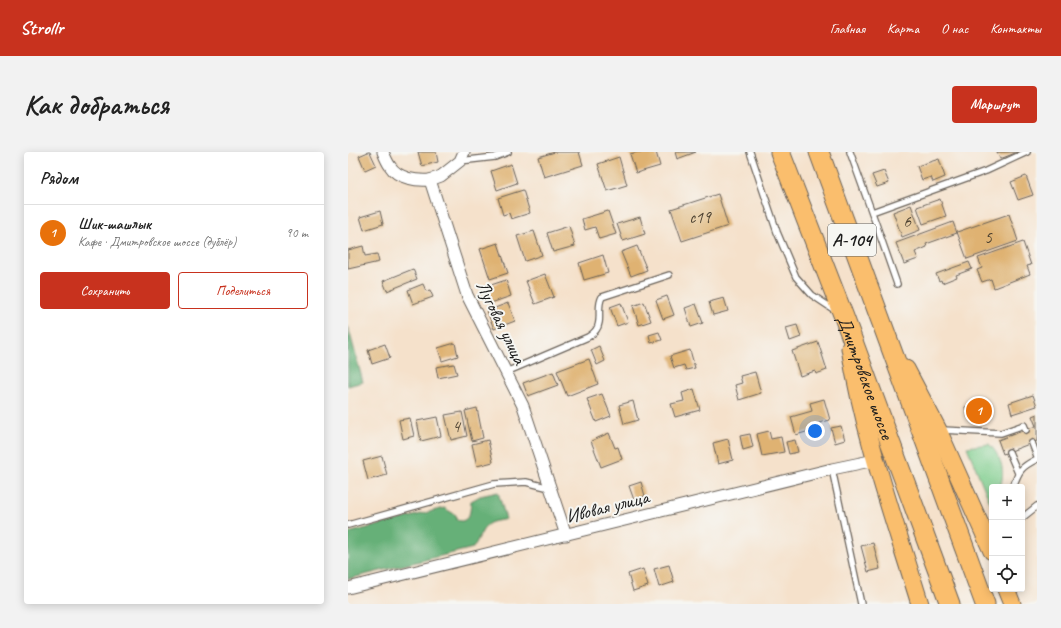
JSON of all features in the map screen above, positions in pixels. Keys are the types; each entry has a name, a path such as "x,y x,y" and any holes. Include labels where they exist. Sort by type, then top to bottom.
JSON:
{"highway":[{"name":"Дмитровское шоссе","path":"780,152 845,319 950,604"},
{"name":"Дмитровское шоссе","path":"819,152 985,604"}],"main road":[{"path":"845,319 857,387 875,460 920,604"},
{"path":"884,327 938,430 989,542"},
{"path":"1007,592 1012,604"}],"street":[{"path":"383,152 390,168 400,175 417,181 430,180 441,176 462,157"},
{"name":"Луговая улица","path":"430,180 467,295 523,406 566,535"},
{"name":"Ивовая улица","path":"348,588 832,469 875,460"}],"lane":[{"path":"462,157 495,157 508,152"},
{"path":"750,152 777,232 796,277 812,295 845,319"},
{"path":"850,152 897,284"},
{"path":"872,212 986,171 1027,152"},
{"path":"506,372 588,337 596,331 598,325 599,302 602,298 669,275"},
{"path":"938,430 1002,436 1024,425 1026,430"},
{"path":"1014,484 1018,473 1024,466 1037,458 1032,443"},
{"path":"1009,452 1018,473"},
{"path":"832,469 861,604"},
{"path":"348,525 494,484 526,482 551,488"},
{"path":"1025,516 1037,506"}],"green space":[{"path":"348,326 363,382 348,386"},
{"path":"989,444 997,454 1001,464 1002,481 1001,484 989,484 989,500 967,447"},
{"path":"498,492 506,519 487,525 473,548 348,579 348,533 444,508 456,515 457,520 462,521 469,516 471,501 480,496"}],"building":[{"path":"370,152 376,165 365,170 359,156"},
{"path":"418,152 436,152 438,162 422,166"},
{"path":"555,152 579,152 583,165 544,177 538,157"},
{"path":"638,152 656,152 660,166 636,173 630,154"},
{"path":"675,152 696,152 677,159"},
{"path":"997,152 1018,152 1000,159"},
{"path":"619,157 627,185 607,191 598,164"},
{"path":"939,159 945,177 933,182 931,177 922,180 917,166"},
{"path":"511,164 517,183 497,190 491,171"},
{"path":"884,171 889,183 877,187 872,175"},
{"path":"1026,176 1033,195 1018,200 1011,182"},
{"path":"523,190 530,213 511,219 509,213 503,215 498,198"},
{"path":"718,194 728,226 682,241 671,209"},
{"path":"940,199 946,216 923,224 917,207"},
{"path":"911,205 920,230 902,237 893,212"},
{"path":"380,211 383,224 364,230 360,217"},
{"path":"608,211 616,234 599,239 595,227 585,230 582,219"},
{"path":"1009,214 1018,241 967,259 957,232"},
{"path":"640,217 645,234 623,241 617,224"},
{"path":"953,222 957,233 926,244 927,247 915,252 918,259 904,264 896,243"},
{"path":"569,226 575,246 553,252 547,233"},
{"path":"534,231 542,255 525,261 517,236"},
{"path":"1023,242 1031,265 1027,266 1030,274 994,288 991,279 982,282 977,270 982,268 978,258"},
{"path":"498,243 508,273 490,279 480,249"},
{"path":"363,246 365,256 377,254 379,262 348,269 348,250"},
{"path":"637,246 647,270 631,276 621,252"},
{"path":"603,255 608,273 584,280 579,263"},
{"path":"969,262 972,269 956,275 957,277 942,283 941,280 939,281 936,274"},
{"path":"413,269 417,279 387,291 383,281"},
{"path":"545,274 554,297 535,304 526,281"},
{"path":"506,280 511,296 488,304 482,288"},
{"path":"423,284 426,291 430,290 433,297 413,304 408,290"},
{"path":"667,296 674,315 663,319 656,300"},
{"path":"724,298 728,311 713,315 709,302"},
{"path":"644,302 651,321 639,325 633,306"},
{"path":"508,303 515,321 494,329 487,311"},
{"path":"621,303 628,322 617,326 610,307"},
{"path":"696,304 703,323 691,327 685,308"},
{"path":"797,325 801,337 790,341 786,328"},
{"path":"659,332 662,340 651,343 649,335"},
{"path":"818,342 827,370 816,374 815,371 800,376 792,351"},
{"path":"455,343 458,356 442,361 438,348"},
{"path":"385,344 390,358 372,364 368,350"},
{"path":"599,346 605,361 597,365 591,350"},
{"path":"690,350 695,368 686,370 684,365 674,368 670,356"},
{"path":"589,359 598,384 567,396 557,371"},
{"path":"454,364 457,374 438,378 436,367"},
{"path":"553,372 558,385 528,396 523,383"},
{"path":"755,372 761,393 739,400 735,385 742,383 740,376"},
{"path":"694,389 700,410 675,417 671,404 684,401 682,393"},
{"path":"602,394 611,416 596,422 587,399"},
{"path":"1033,395 1037,406 1012,414 1009,403"},
{"path":"824,399 830,420 815,424 816,429 796,435 791,417 812,411 810,403"},
{"path":"633,401 638,420 624,424 619,405"},
{"path":"982,401 985,411 968,417 965,407"},
{"path":"477,408 483,438 472,441 465,411"},
{"path":"462,412 467,436 451,440 445,415"},
{"path":"1037,414 1037,441 1003,454 998,440 1036,426 1032,416"},
{"path":"437,417 441,436 421,441 417,421"},
{"path":"410,418 414,436 403,439 399,420"},
{"path":"841,426 845,440 835,443 831,428"},
{"path":"769,431 771,439 781,437 784,452 762,456 757,434"},
{"path":"609,433 615,448 618,447 622,459 601,467 591,441"},
{"path":"750,434 753,447 743,450 740,436"},
{"path":"728,439 733,460 718,464 713,443"},
{"path":"488,440 493,462 477,466 472,444"},
{"path":"795,440 798,452 789,454 786,442"},
{"path":"382,456 387,475 368,480 363,461"},
{"path":"641,482 645,496 634,500 629,486"},
{"path":"873,543 880,569 868,572 861,546"},
{"path":"669,565 674,582 659,587 654,569"},
{"path":"643,569 648,586 633,591 628,574"}],"place":[{"name":"Шик-шашлык","path":"979,411"}]}
